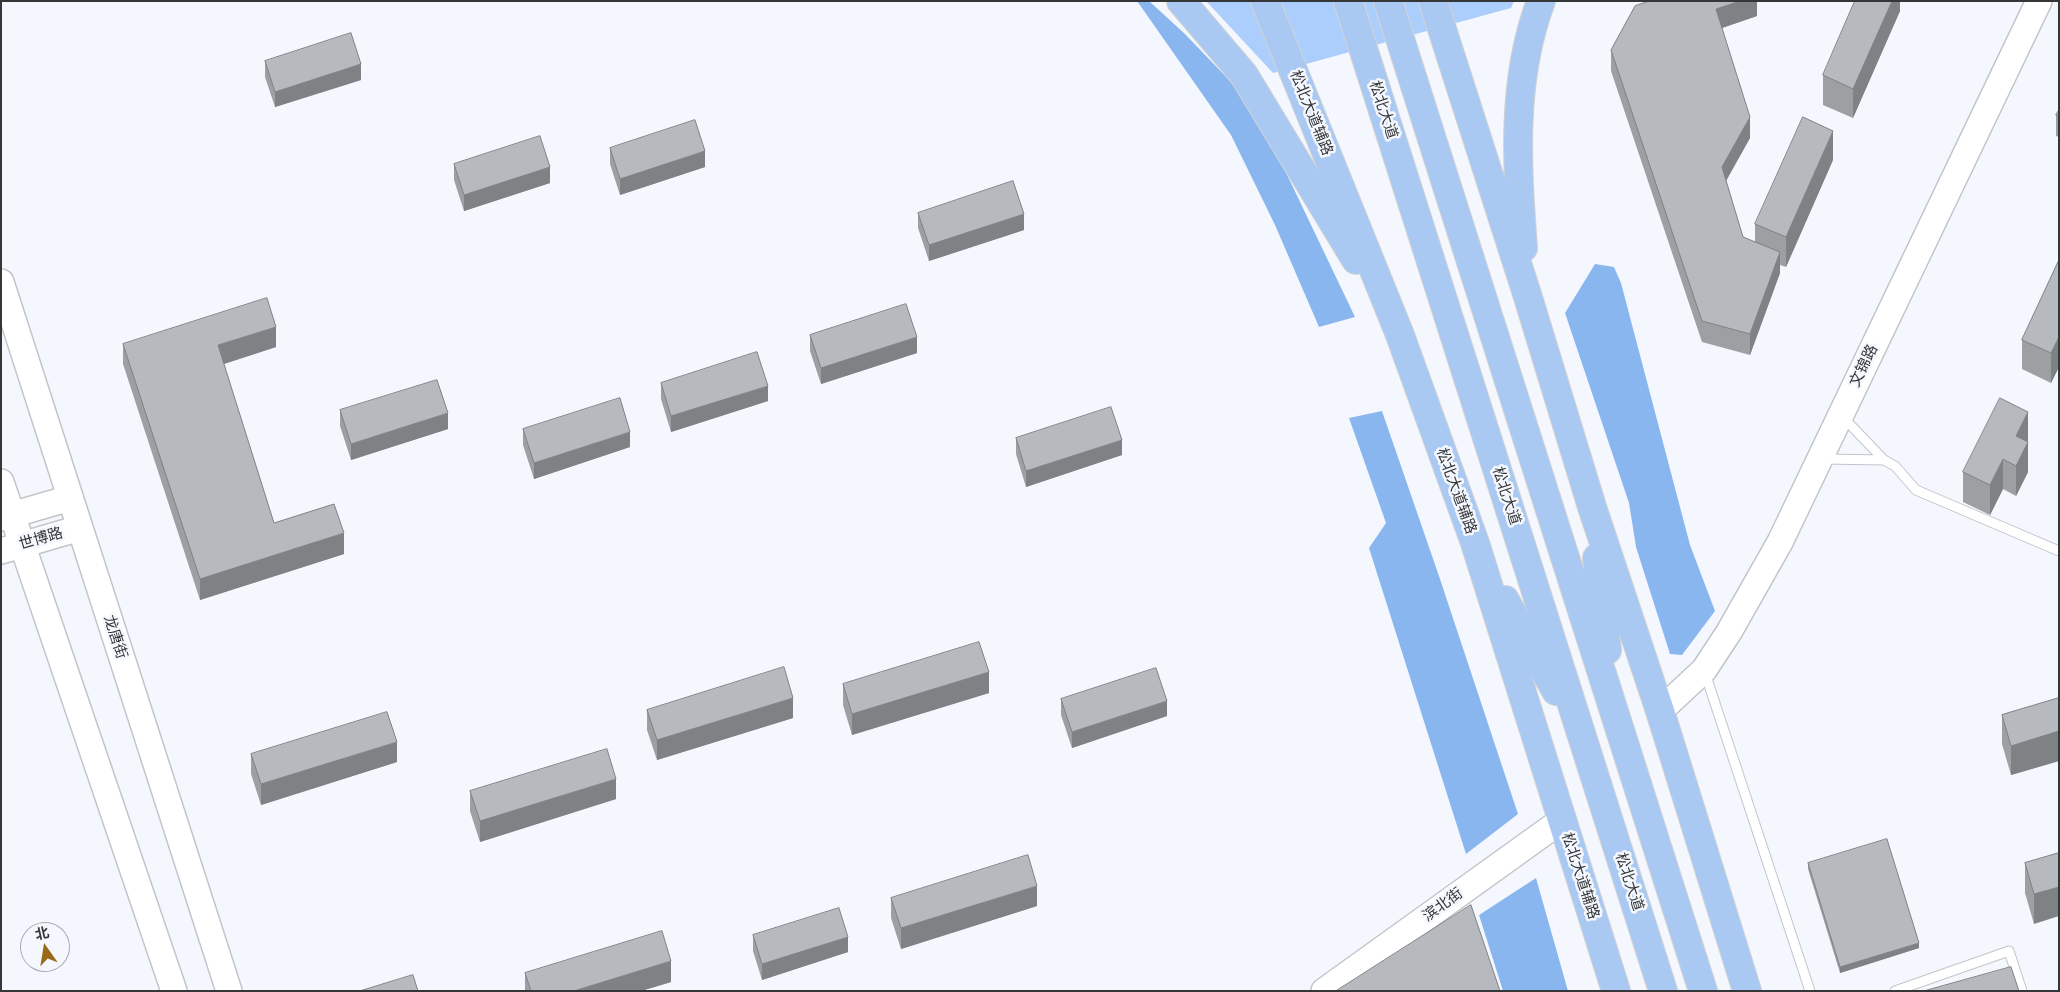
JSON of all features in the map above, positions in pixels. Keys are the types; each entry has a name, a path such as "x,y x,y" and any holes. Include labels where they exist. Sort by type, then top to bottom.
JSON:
{"highway":[{"path":"1181,1 1244,75 1400,335"},
{"name":"松北大道辅路","path":"1266,1 1400,335 1474,543 1616,991"},
{"name":"松北大道","path":"1348,1 1663,991"},
{"path":"1388,1 1702,991"},
{"path":"1433,1 1527,294 1592,507 1660,711 1747,991"},
{"path":"1527,294 1520,202 1519,95 1526,51 1541,1"},
{"path":"1592,507 1612,705"},
{"path":"1474,543 1586,747"}],"street":[{"name":"文锦路","path":"1660,711 1704,670 1780,542 2038,1"},
{"name":"龙唐街","path":"1,282 228,991"},
{"path":"1,482 11,548 174,991"},
{"name":"世博路","path":"6,516 70,498"},
{"name":"世博路","path":"11,548 80,528"},
{"name":"滨北街","path":"1324,991 1562,820"}],"lane":[{"path":"1841,415 1884,460 1895,466 1916,490 2059,552"},
{"path":"1820,459 1884,460"},
{"path":"1704,670 1810,991"},
{"path":"1895,991 2009,951 2022,991"}],"shaded area":[{"path":"1137,1 1149,1 1185,34 1232,83 1270,139 1355,317 1319,327 1275,225 1231,135"},
{"path":"1206,1 1514,1 1511,8 1273,73"},
{"path":"1595,264 1614,267 1621,283 1690,545 1715,611 1682,655 1670,654 1636,547 1629,503 1565,313"},
{"path":"1382,411 1518,814 1466,854 1369,548 1386,523 1349,418"},
{"path":"1536,878 1568,991 1503,991 1479,915"}],"building":[{"path":"1650,1 1740,1 1716,9 1750,117 1722,167 1743,237 1780,252 1750,334 1702,321 1611,50 1635,6"},
{"path":"1855,1 1892,1 1853,89 1823,75"},
{"path":"351,33 361,64 275,92 265,61"},
{"path":"1803,117 1833,131 1786,237 1755,224"},
{"path":"695,120 705,151 620,179 610,148"},
{"path":"540,136 550,167 464,195 454,164"},
{"path":"1013,181 1024,214 929,245 918,213"},
{"path":"2059,260 2059,337 2051,353 2022,340"},
{"path":"267,298 276,327 218,345 274,523 334,504 344,533 200,579 123,344"},
{"path":"906,304 917,337 821,368 810,335"},
{"path":"757,352 768,386 671,416 661,383"},
{"path":"437,380 448,413 351,444 340,410"},
{"path":"620,398 630,432 534,463 523,429"},
{"path":"2000,398 2028,412 2016,436 2028,442 2016,466 2003,459 1990,485 1963,472"},
{"path":"1111,407 1122,440 1026,471 1016,438"},
{"path":"979,642 989,672 852,714 843,684"},
{"path":"784,667 793,698 657,740 647,710"},
{"path":"1156,668 1167,701 1072,732 1061,699"},
{"path":"2059,698 2059,731 2011,746 2002,715"},
{"path":"387,712 397,742 261,784 251,754"},
{"path":"607,749 616,779 480,821 470,791"},
{"path":"1887,839 1919,943 1840,967 1808,863"},
{"path":"2059,853 2059,887 2034,894 2025,863"},
{"path":"1028,855 1037,886 901,928 891,898"},
{"path":"1471,905 1500,991 1336,991"},
{"path":"839,908 848,937 762,964 753,935"},
{"path":"662,931 671,961 574,991 531,991 525,973"},
{"path":"2011,967 2019,991 1924,991"},
{"path":"413,975 418,991 360,991"}]}
